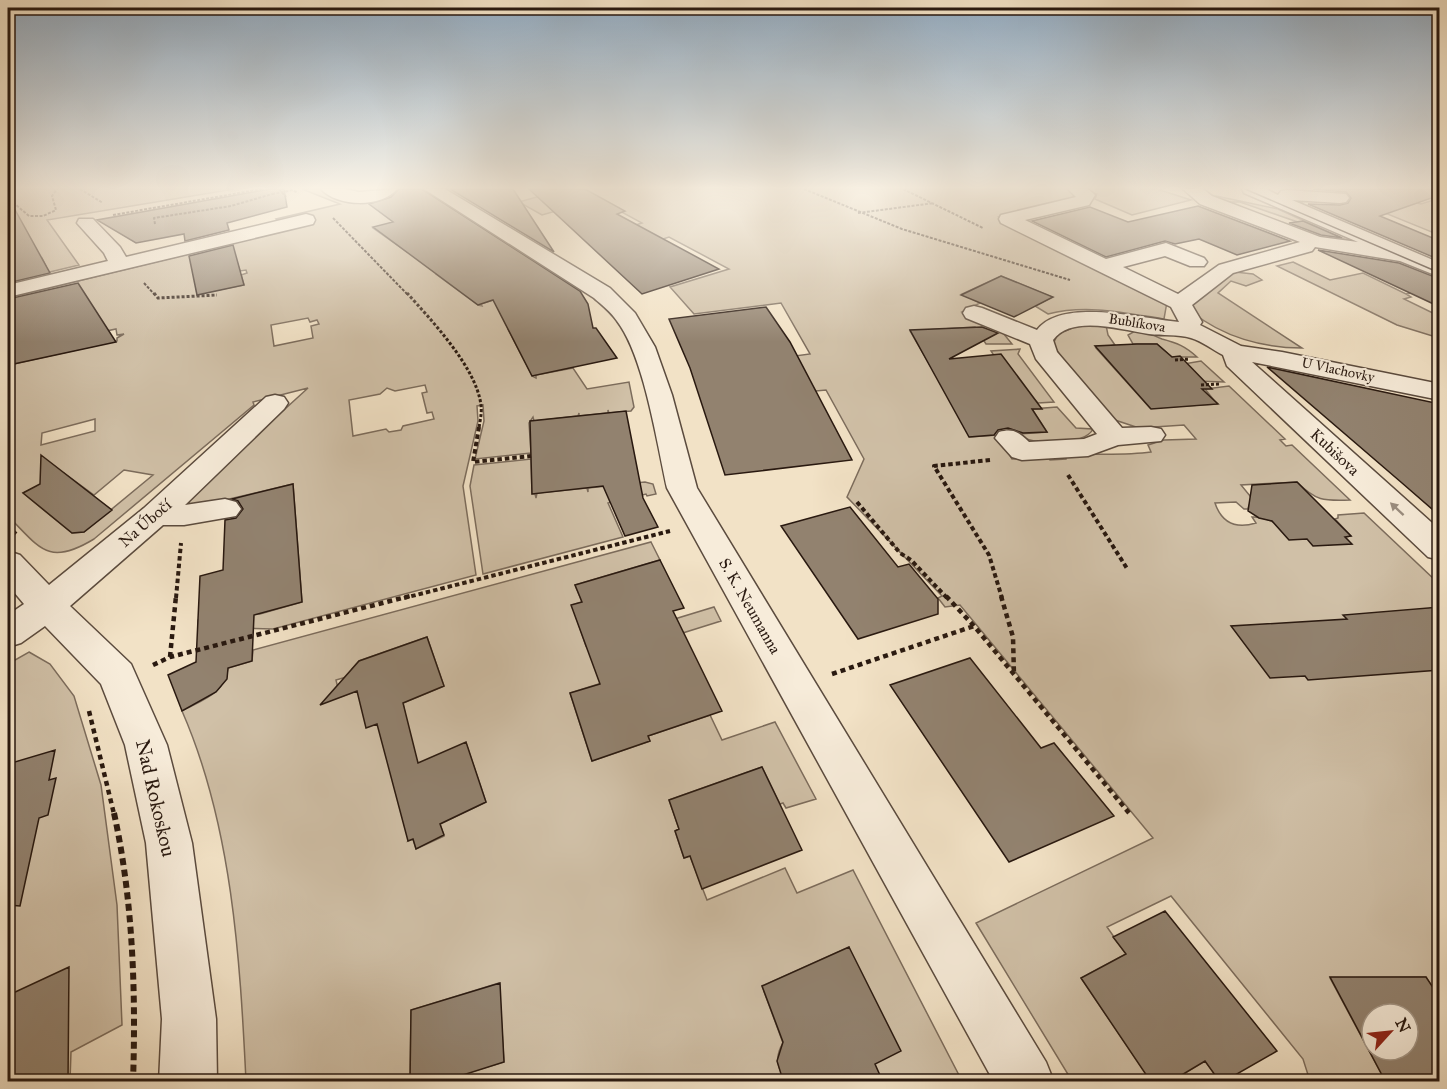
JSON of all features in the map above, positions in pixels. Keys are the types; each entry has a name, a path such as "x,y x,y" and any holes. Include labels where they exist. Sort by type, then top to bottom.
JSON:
{"street":[{"path":"102,240 120,264"},
{"path":"8,291 213,240"},
{"name":"S. K. Neumanna","path":"515,240 602,293 627,318 643,347 682,488 1026,1082"},
{"path":"1051,240 1180,303 1183,312 1196,331"},
{"path":"1310,240 1407,256"},
{"path":"1372,240 1440,271"},
{"path":"1180,303 1226,269 1305,247"},
{"path":"1105,266 1166,249 1197,262"},
{"path":"974,313 1041,340 1046,354 1114,437"},
{"name":"Bublíkova","path":"1041,340 1050,328 1070,321 1103,318 1150,327 1196,331 1235,352"},
{"name":"U Vlachovky","path":"1235,352 1282,359 1440,392"},
{"name":"Kubišova","path":"1235,352 1236,361 1440,549"},
{"name":"Na Úbočí","path":"8,633 47,606 155,515 275,403"},
{"path":"1001,449 1022,452 1088,447 1114,437 1151,435"},
{"path":"155,515 184,515 225,509"},
{"name":"Nad Rokoskou","path":"8,563 47,606 117,675 146,745 170,854 189,1019 188,1082"}],"path":[{"path":"354,240 420,307 464,365 481,404 473,462 531,456"},
{"path":"931,240 1074,282"},
{"path":"1175,360 1184,360"},
{"path":"1201,385 1210,385"},
{"path":"1001,449 934,466 989,555 1013,637 1014,675"},
{"path":"1052,449 1128,570"},
{"path":"857,502 900,553 911,560 974,626 1129,813"},
{"path":"156,675 152,664 170,657 680,529"},
{"path":"170,657 182,533"},
{"path":"832,674 974,626"},
{"path":"86,701 105,767 124,859 135,1012 133,1082"}],"shaded area":[{"path":"8,240 61,240 79,265 8,282 8,276 46,266 42,258 18,263 8,245"},
{"path":"247,240 390,240 407,252 449,240 457,240 436,274 478,305 482,306 481,304 531,287 508,329 532,376 536,378 536,375 573,368 587,389 629,382 634,407 631,411 609,413 608,410 608,413 579,416 579,413 578,416 534,421 533,417 529,423 531,453 475,459 484,421 483,405 477,406 478,421 463,486 476,575 273,629 198,627 198,620 223,613 260,614 302,602 293,484 195,507 185,500 308,388 253,402 254,405 94,539 66,552 46,550 28,537 8,516 8,337 97,313 8,304 8,298","holes":["237,262 240,271 246,270 247,273 241,275 244,285 197,294 196,287","308,318 310,322 317,320 319,324 311,326 313,338 274,346 271,325","116,329 117,335 124,334 117,338 117,341 9,365 46,344","425,385 427,392 422,393 427,413 432,412 434,419 403,426 401,430 389,432 386,429 353,436 349,400 380,394 387,388 395,391","95,419 95,431 41,445 42,433","124,470 153,475 84,532 72,533 23,493 64,473 94,495"]},
{"path":"587,240 661,240 615,255"},
{"path":"674,240 1044,240 1167,302 1164,319 1092,310 1048,314 1035,306 1052,297 1001,276 962,294 980,303 962,312 999,328 1012,344 986,344 975,327 910,331 931,367 999,363 991,351 1020,349 1018,354 1054,402 1026,401 969,437 998,435 1012,459 1048,457 1050,460 1066,459 1066,455 1151,452 1148,445 1164,440 1196,439 1184,425 1139,428 1115,420 1061,357 1053,344 1058,334 1079,325 1106,325 1108,335 1115,345 1096,348 1150,408 1217,404 1205,389 1229,386 1285,439 1280,440 1286,446 1292,445 1350,500 1320,498 1297,482 1241,485 1255,502 1249,505 1248,509 1244,509 1236,502 1215,503 1226,520 1236,525 1249,525 1256,523 1252,517 1259,517 1308,539 1351,544 1345,537 1351,536 1335,519 1338,515 1364,513 1437,582 1434,583 1440,588 1439,998 1426,977 1330,978 1360,1034 1360,1062 1375,1062 1382,1075 1439,1075 1439,1081 1310,1081 1303,1059 1171,896 1107,927 1126,954 1081,978 1151,1081 1072,1081 976,923 1153,838 960,605 945,607 938,598 942,596 847,497 864,459 826,390 731,399 720,366 810,354 781,303 694,314 670,287 729,269"},
{"path":"1326,240 1346,240 1364,248"},
{"path":"1293,262 1330,280 1363,273 1406,294 1411,297 1404,299 1439,316 1439,338 1397,325 1277,266"},
{"path":"1235,272 1253,274 1262,280 1246,286 1231,281 1218,293 1302,348 1273,346 1244,339 1217,328 1192,312 1191,306 1225,277"},
{"path":"1135,331 1148,333 1177,344 1197,357 1172,357 1157,344 1133,344 1128,335"},
{"path":"1201,361 1224,382 1194,381 1178,365"},
{"path":"1057,407 1076,428 1093,429 1080,439 1057,443 1034,441 1019,434 1047,432 1032,409"},
{"path":"531,459 532,494 535,494 536,498 537,493 587,488 588,492 588,488 645,482 653,484 656,494 647,496 646,494 608,503 623,537 483,574 470,486 474,465"},
{"path":"651,542 660,560 575,585 582,602 572,605 586,646 714,607 721,621 670,637 624,676 570,693 592,761 650,741 648,736 710,715 722,740 775,722 816,799 786,808 783,803 780,804 762,767 669,800 679,829 675,831 684,858 690,856 707,900 785,868 797,893 853,870 962,1081 866,1081 875,1064 849,947 762,986 783,1043 778,1054 778,1063 788,1081 441,1081 504,1062 499,983 411,1010 410,1081 246,1081 236,940 223,846 199,755 182,711 218,690 223,684 228,668 252,661 253,650","holes":["427,637 444,686 403,703 405,713 357,691 340,697 336,680 353,675 352,669 359,661","466,743 486,802 440,824 444,836 416,849 413,839 408,841"]},
{"path":"29,652 50,664 74,696 101,785 117,905 122,1025 71,1052 70,1081 8,1081 8,664"},
{"path":"1205,1061 1220,1081 1170,1082"}],"building":[{"path":"8,240 32,240 50,273 8,283"},
{"path":"131,240 153,240 136,243"},
{"path":"390,240 501,240 580,291 588,304 593,328 596,328 617,358 532,376 493,300 478,305"},
{"path":"534,240 546,240 554,252"},
{"path":"584,240 665,240 719,269 642,294"},
{"path":"1071,240 1195,240 1175,244 1165,241 1106,257"},
{"path":"1201,240 1290,241 1237,255"},
{"path":"1392,240 1440,241 1440,260"},
{"path":"233,245 244,285 197,295 189,256"},
{"path":"1318,250 1399,263 1440,279 1440,307"},
{"path":"1001,276 1053,297 1014,317 961,295"},
{"path":"78,283 116,342 9,365 13,335 8,337 8,299"},
{"path":"766,307 790,342 852,460 725,475 690,368 669,319"},
{"path":"982,327 998,333 949,359 1001,354 1042,409 1032,409 1047,432 1023,433 1008,428 998,430 994,435 969,437 910,330"},
{"path":"1157,344 1172,357 1180,356 1212,389 1202,389 1218,404 1151,409 1095,346"},
{"path":"1267,367 1440,404 1440,516 1402,483"},
{"path":"626,411 643,498 658,527 625,536 603,486 532,494 530,421"},
{"path":"41,455 112,510 84,532 72,533 23,493 40,484"},
{"path":"1297,482 1351,536 1345,537 1352,544 1313,546 1307,539 1289,540 1272,521 1259,518 1248,511 1252,485"},
{"path":"293,484 302,602 254,615 252,661 228,668 227,679 216,692 182,711 168,675 196,662 200,576 223,570 225,520 236,518 243,509 238,501 232,499"},
{"path":"850,507 898,567 909,564 938,599 938,614 858,639 781,526"},
{"path":"660,560 684,608 673,611 722,711 648,736 650,741 592,761 570,693 600,684 571,605 582,602 575,585"},
{"path":"1440,607 1440,670 1308,680 1305,676 1270,678 1231,626 1347,619 1343,615"},
{"path":"427,637 444,686 403,703 418,763 466,742 486,802 440,824 444,835 416,849 413,839 408,841 377,724 366,728 357,691 320,705 359,661"},
{"path":"970,658 1041,748 1054,743 1114,816 1009,862 890,685"},
{"path":"55,750 49,780 56,778 48,815 39,818 20,906 8,905 8,764"},
{"path":"762,767 802,850 702,889 690,856 684,858 675,831 679,829 669,800"},
{"path":"1165,911 1277,1051 1223,1082 1220,1082 1205,1061 1170,1082 1151,1082 1081,978 1126,954 1113,937"},
{"path":"849,947 901,1051 875,1064 883,1082 787,1082 781,1074 777,1061 783,1042 762,986"},
{"path":"69,967 68,1082 8,1082 8,1010 12,1008 13,993"},
{"path":"1330,977 1426,977 1440,998 1440,1075 1382,1075 1375,1062 1420,1062 1420,1002 1360,1002 1360,1034"},
{"path":"500,983 504,1062 441,1082 410,1082 411,1010"}],"tram line":[{"path":"1363,240 1440,273"}]}
